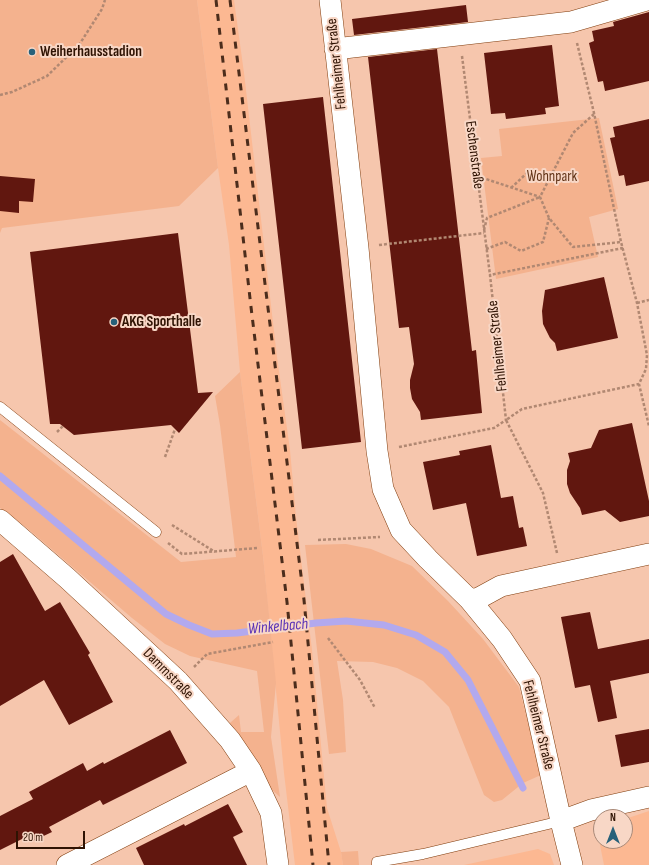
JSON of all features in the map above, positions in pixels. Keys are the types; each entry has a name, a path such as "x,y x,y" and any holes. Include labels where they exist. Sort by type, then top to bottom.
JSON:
{"street":[{"name":"Fehlheimer Straße","path":"330,0 358,248 377,451 383,489 401,530 470,600 502,639 530,681 572,865"},
{"path":"336,49 571,22 590,8 647,0"},
{"name":"Dammstraße","path":"0,520 67,578 178,681 230,740 251,771 271,813 278,865"},
{"path":"470,600 479,598 501,586 649,554"},
{"path":"67,865 251,771"},
{"path":"561,821 591,810 649,797"}],"lane":[{"path":"0,407 156,532"},
{"path":"377,865 377,862 423,854 561,821"}],"path":[{"path":"0,95 12,92 47,76 79,44 102,9 105,0"},
{"path":"571,22 594,113 621,242 637,303 647,355 646,369 639,384 649,426"},
{"name":"Eschenstraße","path":"459,36 490,275"},
{"path":"358,248 484,233 487,218 540,197 572,133 594,113"},
{"path":"511,188 528,172 550,177"},
{"path":"477,176 540,197 549,218 573,247 621,242"},
{"path":"486,249 505,242 521,251 543,242 549,218"},
{"path":"490,275 623,248"},
{"name":"Fehlheimer Straße","path":"490,275 506,420"},
{"path":"637,303 649,300"},
{"path":"377,451 494,428 522,409 639,384"},
{"path":"506,420 543,493 562,572"},
{"path":"165,457 175,429"},
{"path":"168,523 215,552"},
{"path":"318,540 380,537 401,530"},
{"path":"156,532 182,554 257,548"},
{"path":"328,638 355,673 375,708"},
{"path":"207,654 273,642"}],"shaded area":[{"path":"197,0 234,0 277,357 290,450 296,517 312,650 327,808 341,852 343,865 295,865 284,773 263,556 240,372 229,245"},
{"path":"649,811 649,865 604,865 601,849 633,849 633,816"},
{"path":"538,849 550,854 554,865 464,865"}],"green space":[{"name":"Weiherhausstadion","path":"0,0 197,0 218,168 179,206 2,228 0,233"},
{"name":"Wohnpark","path":"599,118 618,209 589,217 598,257 496,279 481,158 502,156 499,129"},
{"path":"240,372 263,556 276,683 271,737 280,797 251,771 222,730 239,715 241,732 264,732 257,671 190,656 165,644 132,618 27,528 0,508 0,420 181,562 236,557 220,425 215,396"},
{"path":"346,544 371,549 412,566 448,601 483,639 519,687 541,775 523,783 502,800 494,802 484,795 449,707 423,681 397,668 373,662 337,661 343,700 346,752 329,754 305,545"},
{"path":"358,851 359,865 343,865 341,852"}],"building":[{"path":"466,5 468,22 354,35 352,19"},
{"path":"649,12 649,81 605,91 603,81 598,82 589,43 594,41 592,31 614,26 613,22"},
{"path":"552,45 559,106 545,108 546,114 506,119 505,113 491,114 484,53"},
{"path":"437,49 472,351 476,350 482,413 421,420 420,412 412,399 410,388 410,380 414,364 409,327 399,328 368,57"},
{"path":"323,97 361,442 302,449 263,104"},
{"path":"649,119 649,181 626,186 624,175 619,176 610,138 615,137 613,127"},
{"path":"0,176 35,179 33,202 19,201 19,213 0,211"},
{"name":"AKG Sporthalle","path":"178,233 198,393 213,392 179,433 171,425 74,435 60,424 50,424 30,252"},
{"path":"604,277 618,338 557,351 555,343 550,338 543,324 542,311 545,290"},
{"path":"632,423 649,501 649,516 620,522 605,510 582,515 580,508 570,493 567,484 567,470 570,461 568,453 591,448 599,430"},
{"path":"491,445 501,498 513,496 519,528 523,527 527,546 477,556 466,503 433,510 423,462 460,455 459,451"},
{"path":"13,554 45,611 60,602 90,653 88,655 113,702 69,725 44,680 0,706 0,562"},
{"path":"590,612 598,649 649,639 649,673 610,681 617,718 598,722 590,685 575,688 561,617"},
{"path":"649,729 649,762 621,767 615,735"},
{"path":"170,730 187,763 103,805 100,800 49,827 52,832 33,841 30,835 0,850 0,816 33,799 29,792 83,763 87,771 103,762 104,764"},
{"path":"228,804 243,832 233,837 247,865 144,865 136,848 184,824 185,826"}],"waterway":[{"name":"Winkelbach","path":"0,476 166,614 189,625 212,634 237,633 316,623 346,621 384,625 416,635 445,652 468,680 523,788"}],"railway":[{"path":"216,0 287,602 313,865"},
{"path":"230,0 304,600 329,865"}],"place":[{"name":"Weiherhausstadion","path":"32,52"},
{"name":"AKG Sporthalle","path":"114,322"}]}
